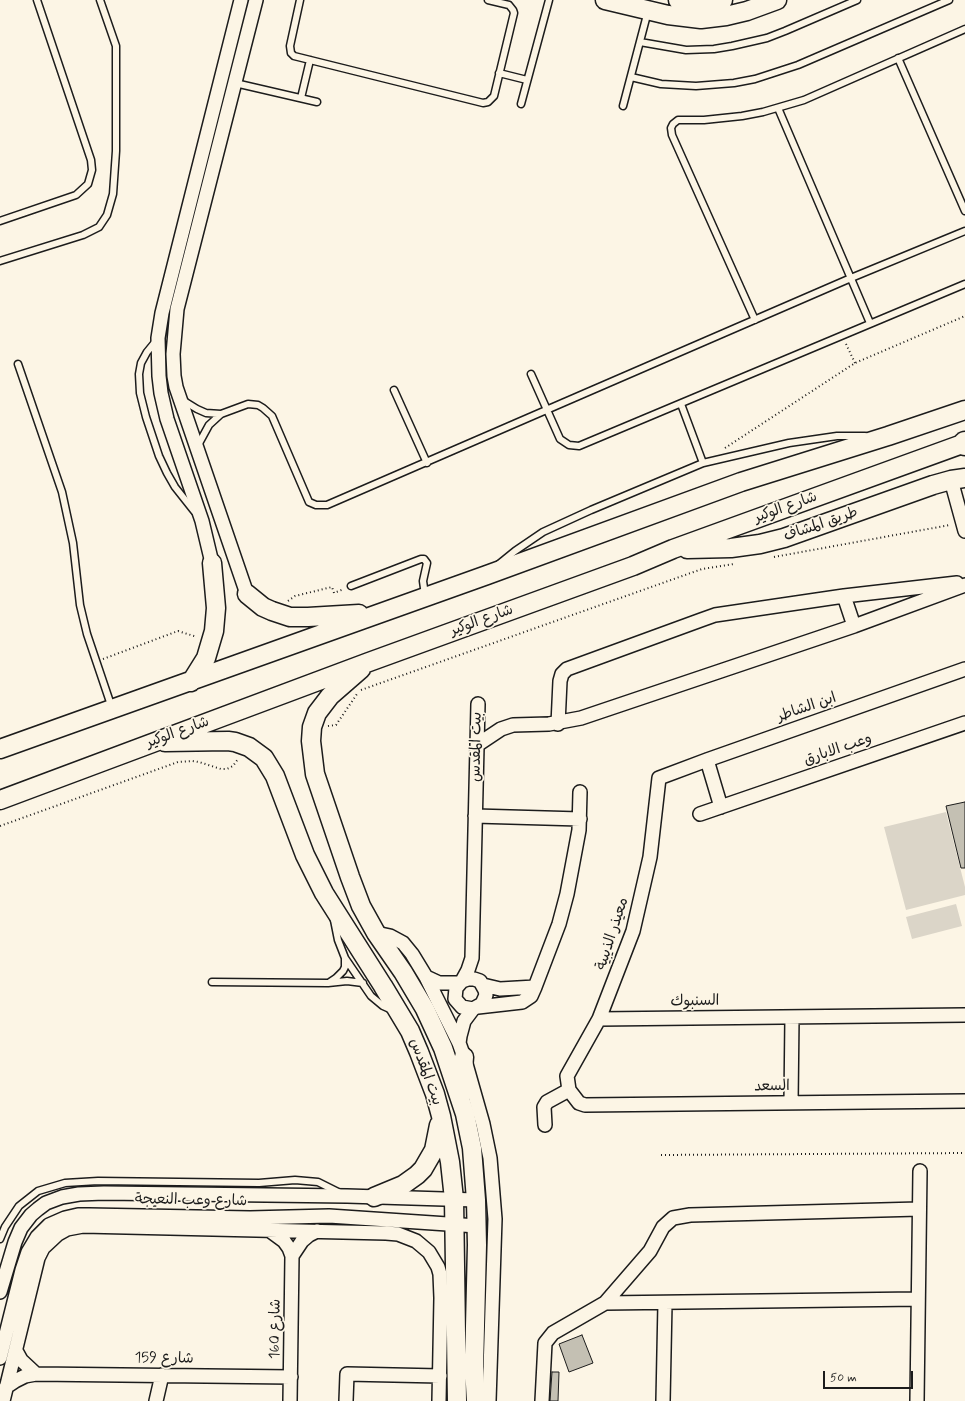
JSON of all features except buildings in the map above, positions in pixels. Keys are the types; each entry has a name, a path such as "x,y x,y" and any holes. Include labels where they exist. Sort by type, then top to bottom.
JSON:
{"main road":[{"path":"605,0 668,15 701,19 726,16 747,11 777,0"},
{"path":"678,0 700,3 723,0"},
{"path":"0,749 191,682 380,612 487,576 741,482 965,410"},
{"name":"شارع الوكير","path":"0,800 369,662 633,566 673,549 965,443"},
{"name":"طريق المشاف","path":"673,549 731,548 760,544 784,538 933,485 958,479"},
{"path":"191,682 202,666 212,642 216,608 212,564"},
{"path":"247,594 263,606 282,615 295,617 308,618 380,612"},
{"name":"بيت المقدس","path":"369,662 330,696 317,713 312,727 311,741 315,774 361,906 376,933 403,972 425,1009 443,1048 460,1098 472,1148 476,1200 477,1226 474,1368 476,1401"},
{"path":"151,743 228,741 243,744"},
{"name":"بيت المقدس","path":"243,744 260,754 275,776 305,855 334,910 367,960 410,1032 435,1094 450,1162 454,1199 457,1401"},
{"path":"460,1098 462,1050"},
{"path":"374,1197 404,1185 418,1175 423,1169 434,1150 441,1116"}],"street":[{"path":"212,564 202,521 167,419 159,376 158,338 162,313 241,0"},
{"path":"247,594 180,398 174,376 173,339 176,310 256,0"},
{"path":"167,419 185,412"},
{"path":"958,479 964,526"},
{"path":"558,724 560,681 562,674 567,669 715,615 844,596 965,582"},
{"path":"477,744 493,733 513,725 558,724 581,718 854,626 965,586"},
{"path":"844,596 854,626"},
{"name":"ابن الشاطر","path":"659,778 965,669"},
{"name":"بيت المقدس","path":"461,982 468,970 472,958 478,704"},
{"name":"وعب الابارق","path":"700,814 965,723"},
{"path":"707,760 721,806"},
{"name":"معيذر الذيبية","path":"569,1090 567,1076 599,1019 633,931 650,857 659,778"},
{"path":"461,982 456,988 455,999 462,1007 476,1008 522,1002 531,996 536,987 559,924 568,894 580,819 580,792"},
{"path":"475,816 580,819"},
{"path":"376,933 390,936 403,943 412,954 426,977 462,1050"},
{"name":"بيت المقدس","path":"472,958 481,983"},
{"path":"426,977 439,983 452,984 461,982 468,978 500,989 536,987"},
{"path":"481,983 486,995 485,1000 464,1021 460,1036 462,1050 483,1124 490,1158 493,1190 494,1239 489,1401"},
{"name":"السنبوك","path":"599,1019 965,1015"},
{"path":"791,1103 792,1017"},
{"path":"545,1124 544,1107 547,1102 569,1090"},
{"name":"السعد","path":"569,1090 580,1103 585,1106 965,1101"},
{"path":"917,1401 920,1171"},
{"name":"شارع وعب النعيجة","path":"0,1292 15,1242 21,1228 31,1215 38,1209 46,1203 62,1197 79,1194 104,1193 347,1196 434,1200 476,1200"},
{"path":"542,1401 545,1343 553,1333 604,1303 650,1251 663,1227 673,1218 690,1215 919,1209"},
{"name":"شارع وعب النعيجة","path":"0,1358 22,1270 28,1252 37,1237 49,1225 65,1218 78,1215 250,1218 335,1216 477,1226"},
{"name":"شارع وعب النعيجة","path":"3,1401 38,1258 43,1248 50,1240 67,1229 83,1226 398,1234 416,1241 426,1248 435,1260 440,1274 440,1376"},
{"path":"269,1230 284,1241 292,1256"},
{"path":"292,1256 302,1241 317,1231"},
{"name":"شارع 160","path":"290,1401 292,1256"},
{"path":"604,1303 918,1299"},
{"path":"663,1401 665,1303"},
{"path":"16,1351 21,1360 36,1374"},
{"name":"شارع 159","path":"6,1388 25,1376 36,1374 291,1378"},
{"path":"346,1401 347,1374 440,1376 439,1401"},
{"path":"156,1401 162,1375"}],"lane":[{"path":"0,221 76,195 88,184 92,170 91,160 37,0"},
{"path":"0,261 83,235 99,227 107,215 112,194 116,151 116,46 100,0"},
{"path":"300,0 290,46 290,50 294,56 483,103 488,102 494,96 514,13 509,5 488,0"},
{"path":"521,104 549,0"},
{"path":"640,42 686,50 714,49 732,46 767,38 857,0"},
{"path":"631,77 661,84 696,86 734,83 755,79 798,65 948,0"},
{"path":"623,106 648,11"},
{"path":"755,320 672,135 671,128 673,124 678,120 742,116 778,108 804,100 965,29"},
{"path":"898,58 965,211"},
{"path":"301,98 310,60"},
{"path":"499,73 527,80"},
{"path":"235,83 317,102"},
{"path":"778,108 870,323"},
{"path":"197,448 207,429 221,414 248,404 258,405 268,411 272,416 309,502 316,505 327,505 851,278 965,231"},
{"path":"531,374 560,440 569,445 579,446 965,284"},
{"path":"158,338 147,352 141,363 139,374 140,393 159,456 167,473 175,487 202,521"},
{"path":"18,364 62,492 73,543 80,605 112,710"},
{"path":"394,390 427,462"},
{"path":"180,398 197,409 221,414"},
{"path":"681,404 703,463"},
{"path":"487,576 515,551 543,532 579,515 703,463 768,447 814,439 837,436 888,436"},
{"path":"351,586 424,559 427,563 424,581 426,597"},
{"path":"334,910 335,930 345,958 371,996 391,1010 398,1012"},
{"path":"328,983 343,971 345,958"},
{"path":"212,982 328,983 347,981 363,983"},
{"path":"0,1239 5,1227 19,1206 38,1191 84,1181 259,1183 306,1180 318,1182 347,1196"}],"path":[{"path":"703,463 855,363 965,316"},
{"path":"842,336 855,363"},
{"path":"769,558 914,532 964,526"},
{"path":"368,686 702,569 739,563"},
{"path":"282,615 285,604 295,596 332,587 334,593 351,586"},
{"path":"97,662 178,631 212,642"},
{"path":"0,826 178,762 192,761 221,769 227,769 233,766 237,761 243,744"},
{"path":"662,1155 965,1153"}],"shaded area":[{"path":"946,812 965,887 965,895 906,910 884,827"},
{"path":"956,904 962,926 912,939 906,917"}]}
